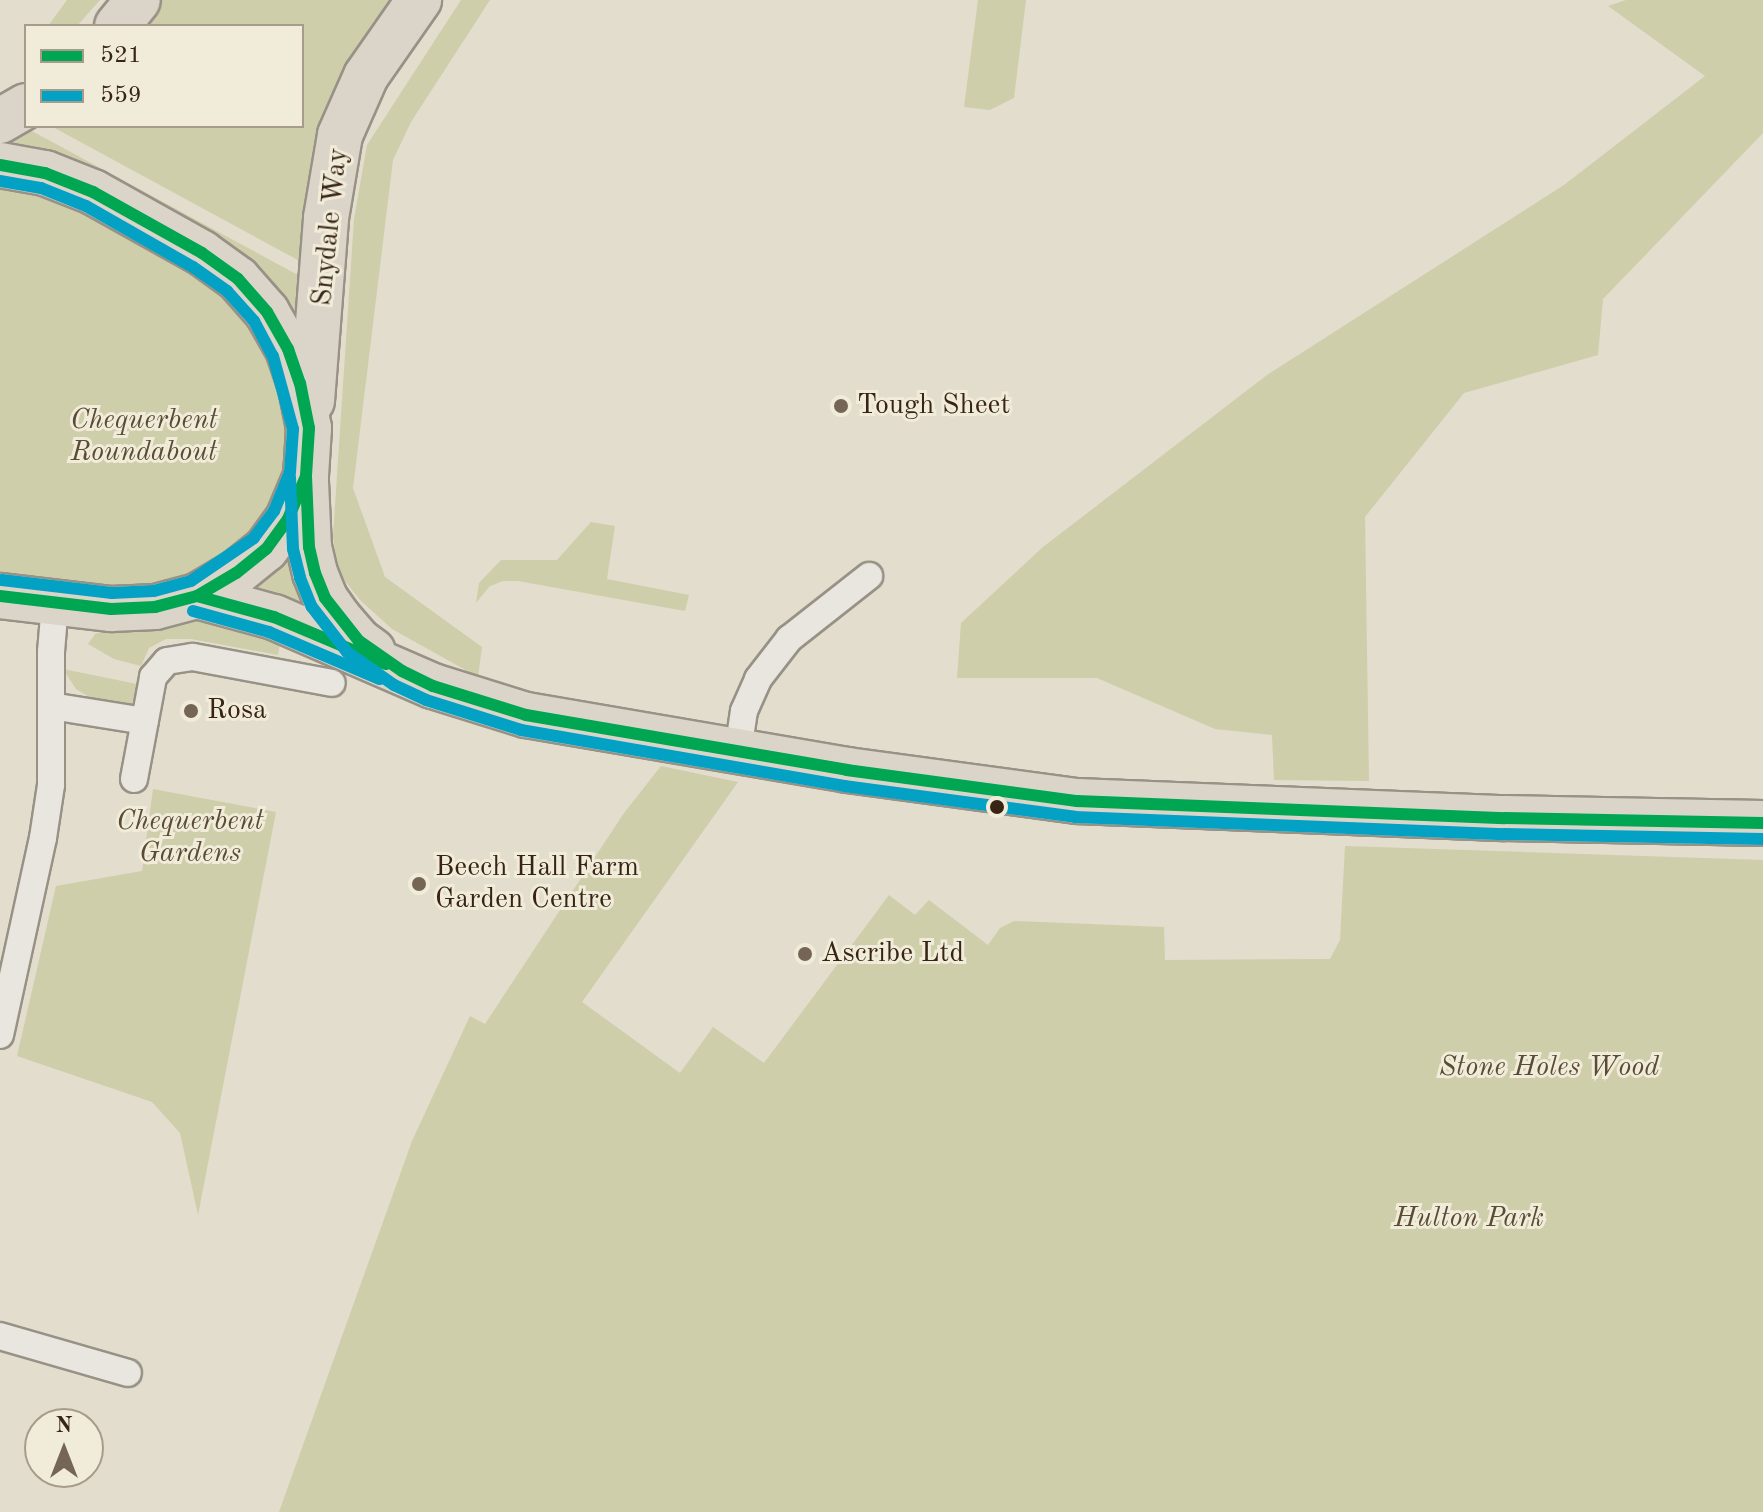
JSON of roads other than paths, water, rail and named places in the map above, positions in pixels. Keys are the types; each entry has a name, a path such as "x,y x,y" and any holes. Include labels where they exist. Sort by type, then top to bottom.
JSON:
{"highway":[{"path":"119,24 138,0"},
{"name":"Snydale Way","path":"309,428 321,318 326,218 340,135 366,76 419,0"},
{"path":"0,121 24,107"},
{"path":"0,165 45,173 93,192 202,253 238,279 267,312 288,349 300,383 309,428 306,476 309,547 325,598 359,641 402,671"},
{"path":"0,596 111,609 155,607 197,596 236,573 266,549 288,519 306,476"},
{"path":"197,596 274,617 433,686 526,715 738,751 1077,801 1505,818 1763,823"}],"street":[{"path":"738,751 744,711 766,669 789,639 869,576"},
{"path":"0,1035 43,838 51,785 55,603"},
{"path":"134,779 158,668 179,657 332,683"},
{"path":"51,706 145,721"},
{"path":"0,1336 128,1373"}],"place":[{"name":"Tough Sheet","path":"841,406"},
{"name":"Rosa","path":"191,711"},
{"name":"Beech Hall Farm Garden Centre","path":"419,884"},
{"name":"Ascribe Ltd","path":"805,954"}],"park label":[{"name":"Chequerbent Roundabout","path":"144,437"},
{"name":"Chequerbent Gardens","path":"190,838"},
{"name":"Stone Holes Wood","path":"1549,1068"},
{"name":"Hulton Park","path":"1469,1219"}]}
